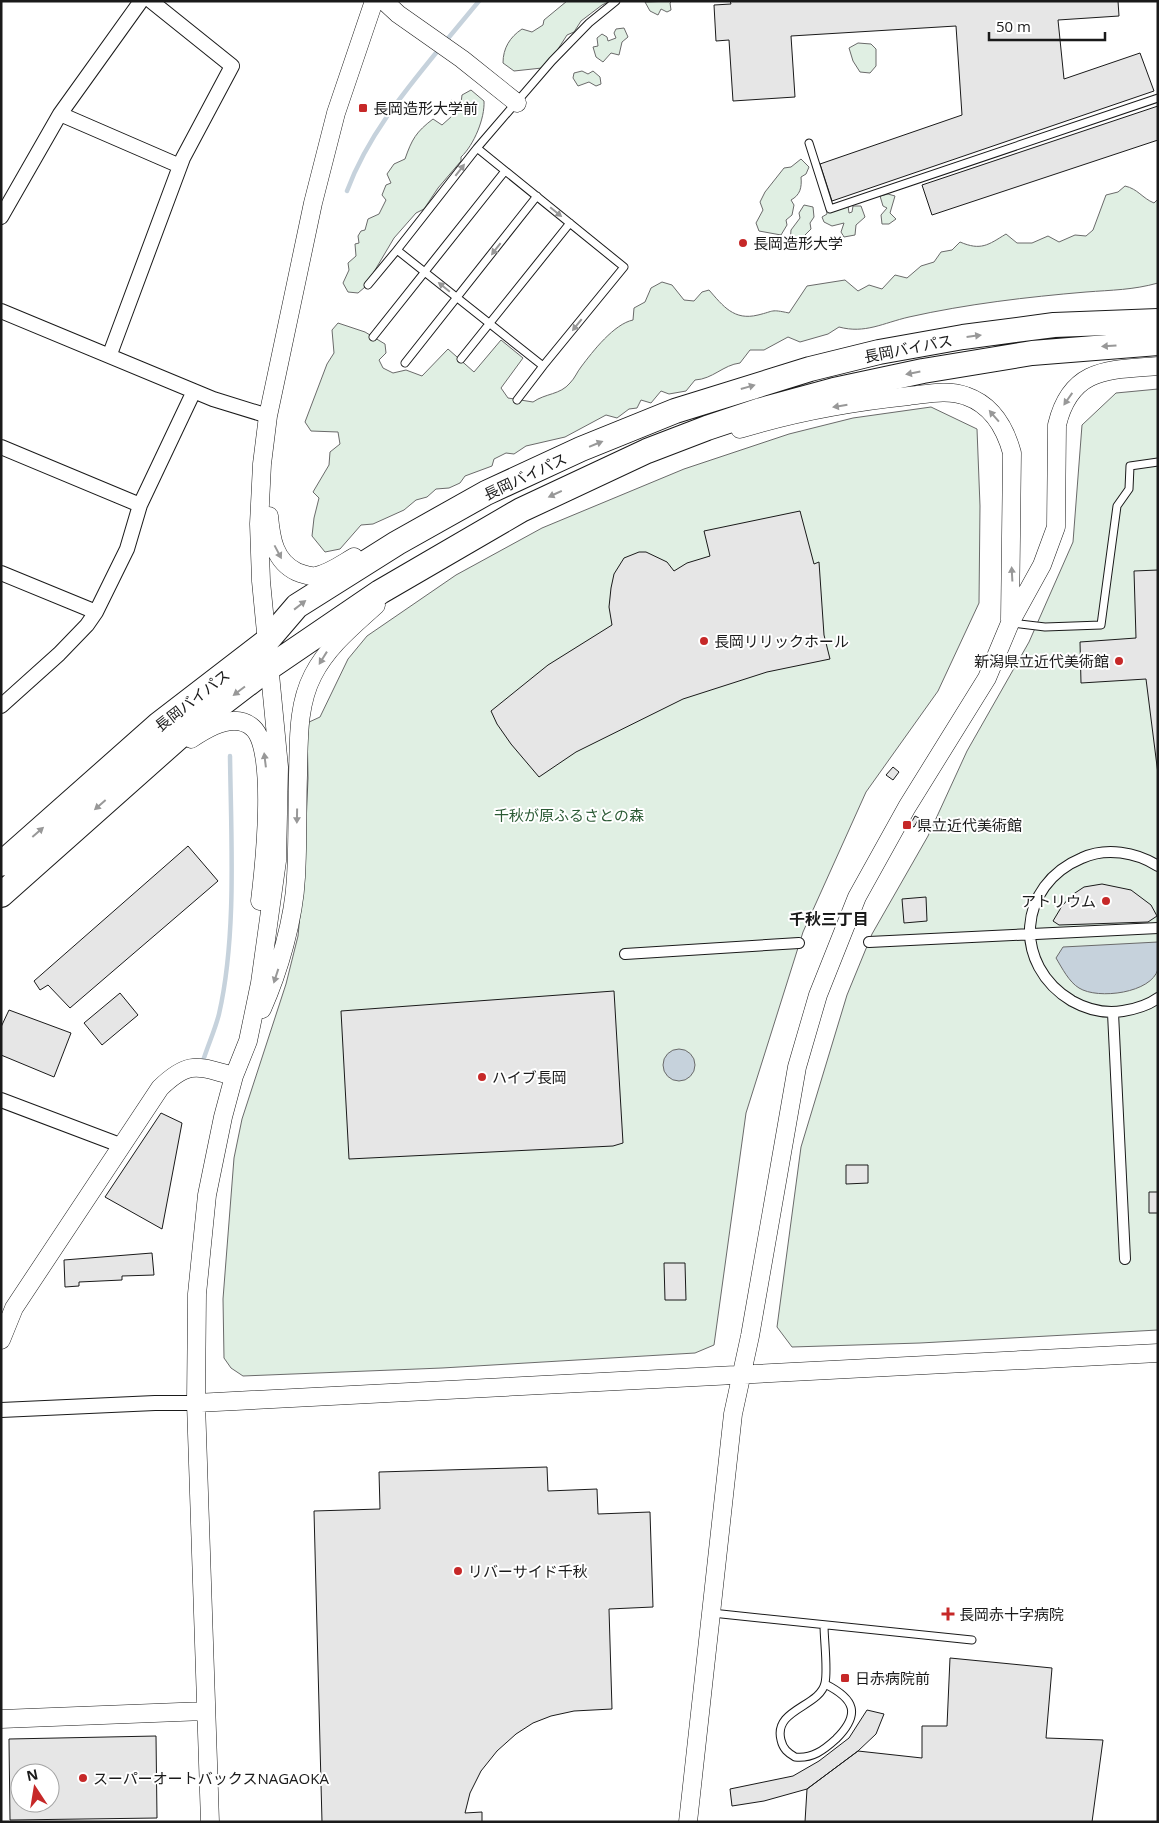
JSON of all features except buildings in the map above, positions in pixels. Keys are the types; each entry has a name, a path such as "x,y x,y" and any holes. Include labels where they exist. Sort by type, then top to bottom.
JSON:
{"highway":[{"name":"長岡バイパス","path":"1,864 159,724 267,641 297,606 397,543 486,493 581,450 675,411 810,369 879,352 963,337 1054,325 1158,321"},
{"name":"長岡バイパス","path":"1,895 180,736 270,667 380,592 521,510 647,451 761,410 881,379 1032,353 1158,343"}],"street":[{"path":"1,217 60,114 141,1"},
{"path":"110,354 180,166 232,66 151,1"},
{"path":"248,1041 260,983 277,862 279,811 279,767 261,581 259,524 261,471 268,416 313,203 343,89 374,1"},
{"path":"384,1 398,14 462,59 517,104"},
{"path":"60,114 180,166"},
{"path":"330,143 269,473 271,535 275,548 280,558 293,570 314,576 328,572 446,504 486,493"},
{"path":"1,310 229,405 268,416"},
{"path":"688,1822 733,1414 742,1375 797,1067 818,995 857,897 907,807 987,678 1010,623 1042,565 1056,527 1058,425 1064,405 1080,385 1093,373 1158,366"},
{"path":"3,701 59,654 87,625 96,612 127,550 140,505 194,391"},
{"path":"647,451 689,445 803,412 941,393 966,396 986,406 999,421 1007,435 1012,453 1010,623"},
{"path":"1,447 140,505"},
{"path":"210,1822 196,1403 197,1294 207,1194 234,1076 277,977 296,880 300,714 305,692 313,674 331,646 423,567"},
{"path":"1,573 96,612"},
{"path":"130,779 214,726 230,721 243,722 254,728 261,740 267,775 266,835 257,934 260,983"},
{"path":"1158,866 1130,854 1109,852 1088,855 1069,863 1053,876 1040,892 1032,911 1029,934 1035,960 1043,975 1056,990 1094,1011 1113,1013 1134,1009 1158,998"},
{"path":"869,942 1158,928"},
{"path":"625,954 799,943"},
{"path":"1113,1013 1125,1259"},
{"path":"1,1340 14,1308 160,1088 185,1068 198,1067 234,1076"},
{"path":"1,1100 120,1146"},
{"path":"1,1410 196,1403 1158,1353"},
{"path":"1,1718 205,1711"}],"lane":[{"path":"368,284 477,148 570,41 616,1"},
{"path":"809,143 830,209 1158,98"},
{"path":"477,148 624,267 517,400"},
{"path":"373,337 505,171"},
{"path":"405,363 537,196"},
{"path":"461,360 570,223"},
{"path":"397,250 543,366"},
{"path":"1010,623 1045,627 1100,625 1117,506 1129,489 1130,466 1158,462"},
{"path":"712,1613 972,1640"},
{"path":"824,1625 825,1684 817,1694 786,1718 782,1726 783,1746 786,1751 796,1757 812,1756 831,1744 849,1726 852,1716 850,1704 838,1690 825,1684"}],"green space":[{"path":"567,1 610,1 581,21 574,32 567,35 551,60 542,68 514,71 503,63 508,43 514,36 522,29 532,32 543,25 544,20"},
{"path":"672,1 670,3 671,10 667,12 661,9 658,15 650,11 645,2"},
{"path":"624,28 628,37 622,42 619,55 611,53 603,62 596,57 593,47 598,46 597,38 602,34 607,37 608,41 616,38 614,33 616,29"},
{"path":"858,43 871,44 876,49 876,66 870,73 860,72 853,61 849,48"},
{"path":"582,71 588,74 593,71 600,77 601,84 596,86 589,82 578,86 573,78 574,73"},
{"path":"471,90 484,101 484,108 478,131 470,146 461,157 461,161 438,188 424,209 416,213 394,238 365,287 358,293 348,292 343,283 349,270 348,263 356,256 355,244 359,243 358,236 361,231 365,230 368,219 379,214 386,200 382,195 386,185 391,183 387,174 394,164 405,159 412,141 422,128 433,119 442,125 452,116 451,100 457,104 461,103 462,95"},
{"path":"801,159 809,167 806,174 801,177 801,188 791,200 794,205 792,215 786,220 787,225 781,235 759,231 756,223 763,210 760,202 765,192 784,168 791,167"},
{"path":"1125,186 1154,203 1158,199 1158,283 1131,288 1042,296 975,305 931,312 874,327 848,329 839,327 828,334 800,342 788,337 764,350 750,350 740,363 695,380 686,391 669,394 661,391 651,403 641,400 637,408 629,409 617,418 606,415 565,437 526,446 514,454 506,453 494,459 492,466 465,476 460,483 449,488 436,489 427,497 416,500 404,510 373,524 361,525 340,549 325,552 312,536 319,498 313,492 329,465 330,452 340,444 338,432 311,431 305,422 327,364 334,353 332,330 338,323 365,332 385,344 386,353 379,360 383,368 393,373 406,370 422,376 448,349 474,372 501,340 523,358 501,388 508,398 533,402 566,387 604,339 611,332 633,320 634,308 645,302 651,288 662,282 672,285 684,300 694,301 702,292 709,290 724,307 742,316 775,311 789,313 807,286 845,280 858,291 869,285 882,289 895,275 907,278 921,266 934,262 941,252 952,250 960,242 967,245 984,246 1006,234 1017,243 1032,243 1048,236 1059,242 1075,235 1086,236 1093,230 1106,195 1118,192"},
{"path":"888,194 895,196 890,213 896,219 889,224 882,224 881,215 887,208 883,206 880,196"},
{"path":"842,204 848,206 849,213 852,212 853,206 861,206 865,217 856,225 855,235 844,237 841,232 844,223 832,226 824,222 822,217 827,214 826,208"},
{"path":"804,205 813,207 814,217 810,223 811,229 799,241 790,243 791,230 800,218 799,213"},
{"path":"1158,389 1158,1330 920,1343 792,1347 777,1327 801,1147 847,995 872,934 928,836 967,751 1029,642 1073,542 1082,425 1116,393"},
{"name":"千秋が原ふるさとの森","path":"931,407 977,429 980,506 979,603 938,691 866,792 803,932 746,1113 714,1345 695,1353 442,1368 243,1376 231,1368 224,1358 223,1299 234,1158 242,1119 286,984 298,936 304,872 308,778 307,723 320,717 348,659 367,636 456,575 542,528 684,469 789,434 853,418"}],"shaded area":[{"path":"1158,942 1158,969 1154,977 1146,984 1135,989 1111,994 1088,992 1079,988 1069,979 1056,958 1063,947"},
{"path":"679,1049 691,1053 695,1065 691,1077 679,1081 667,1077 663,1065 667,1053"}],"waterway":[{"path":"445,42 479,1"},
{"path":"347,191 355,171 376,134 400,98 440,48"},
{"path":"203,1061 216,1026 225,984 231,919 230,756"}],"place":[{"name":"長岡造形大学前","path":"363,108"},
{"name":"長岡造形大学","path":"743,243"},
{"name":"長岡リリックホール","path":"704,641"},
{"name":"新潟県立近代美術館","path":"1119,661"},
{"name":"県立近代美術館","path":"907,825"},
{"name":"アトリウム","path":"1106,901"},
{"name":"ハイブ長岡","path":"482,1077"},
{"name":"リバーサイド千秋","path":"458,1571"},
{"name":"長岡赤十字病院","path":"948,1614"},
{"name":"日赤病院前","path":"845,1678"},
{"name":"スーパーオートバックスNAGAOKA","path":"83,1778"}],"district":[{"name":"千秋三丁目","path":"829,919"}]}
